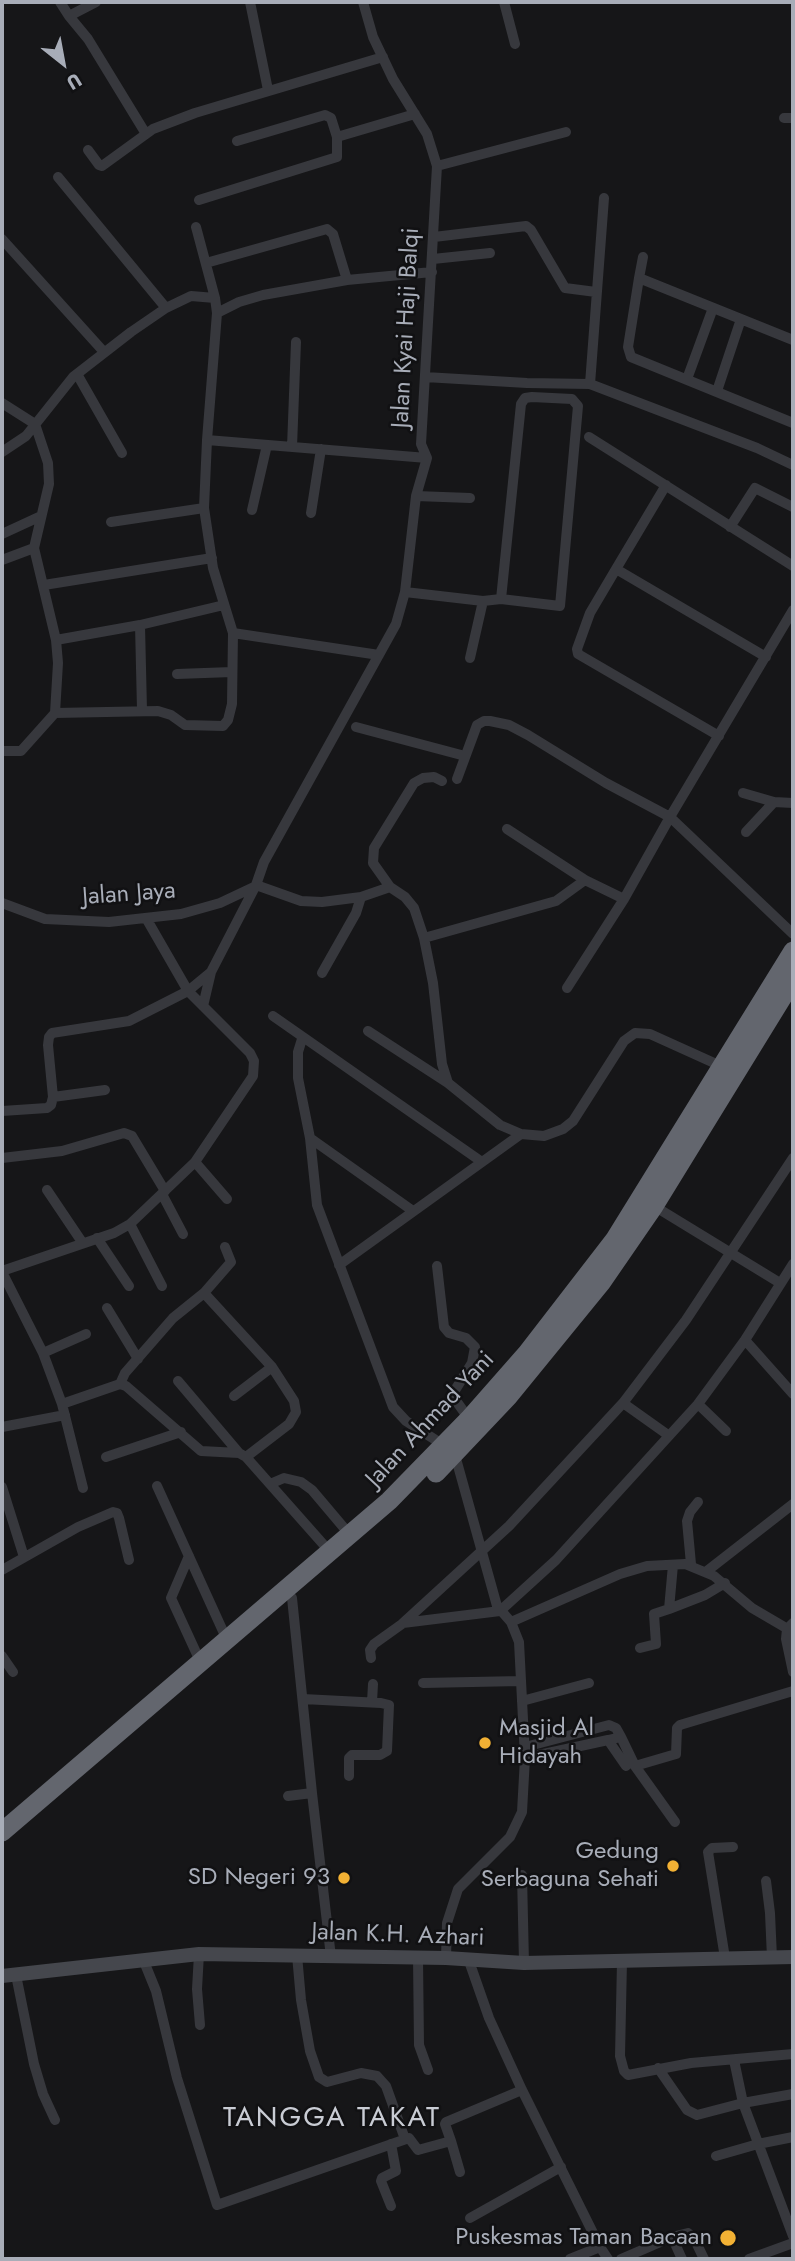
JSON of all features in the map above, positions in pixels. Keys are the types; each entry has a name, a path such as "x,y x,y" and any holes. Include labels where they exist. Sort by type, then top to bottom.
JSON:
{"highway":[{"name":"Jalan Ahmad Yani","path":"2,1832 450,1450 469,1419 527,1353 615,1238 793,951"},
{"name":"Jalan Ahmad Yani","path":"2,1846 389,1517 562,1334 654,1206 793,980"}],"street":[{"path":"60,2 88,39 146,134"},
{"path":"69,16 96,2"},
{"path":"250,2 268,90"},
{"name":"Jalan Kyai Haji Balqi","path":"211,972 256,885 264,862 396,624 405,592 416,496 427,458 421,444 437,166 429,137 393,79 373,37 363,2"},
{"path":"504,2 515,44"},
{"path":"88,150 99,166 102,166 146,134 195,113 383,57"},
{"path":"338,137 415,114"},
{"path":"199,200 337,157 338,137 331,118 325,115 237,141"},
{"path":"437,166 566,132"},
{"path":"58,177 166,308"},
{"path":"590,384 604,198"},
{"path":"434,237 526,226 531,230 565,288 596,292"},
{"path":"55,712 164,712 189,726 223,726 228,720 232,704 233,633 212,558 204,508 217,313 196,227"},
{"path":"206,263 327,229 333,234 347,280"},
{"path":"2,239 104,352"},
{"path":"433,259 490,253"},
{"path":"643,257 628,347 631,357 793,423"},
{"path":"217,313 239,302 263,295 347,280 432,272"},
{"path":"639,278 793,340"},
{"path":"2,452 26,436 77,374 104,352 166,308 191,296 215,298"},
{"path":"687,379 713,308"},
{"path":"716,391 741,319"},
{"path":"292,447 296,342"},
{"path":"77,374 122,453"},
{"path":"425,377 590,384 757,448 793,465"},
{"path":"405,592 560,606 578,406 572,399 532,397 525,398 521,404 501,599"},
{"path":"2,402 35,424 48,463 49,484 34,548 56,640 58,663 55,712 21,751 2,751"},
{"path":"589,437 793,566"},
{"path":"208,440 427,458"},
{"path":"252,510 267,445"},
{"path":"311,513 321,449"},
{"path":"666,485 590,613 577,649 578,654 719,736"},
{"path":"730,527 755,488 793,507"},
{"path":"416,496 470,498"},
{"path":"111,522 204,508"},
{"path":"2,534 41,516"},
{"path":"2,560 34,548"},
{"path":"44,586 212,558"},
{"path":"616,569 766,657"},
{"path":"470,658 483,601"},
{"path":"56,640 140,625 224,605"},
{"path":"567,988 624,899 793,610"},
{"path":"140,625 142,710"},
{"path":"233,633 379,655"},
{"path":"177,674 232,672"},
{"path":"457,779 479,722 509,725 670,817 793,934"},
{"path":"356,727 465,756"},
{"path":"442,781 423,778 414,783 374,848 373,863 390,887 405,897 414,908 424,938 433,983 442,1063 448,1083"},
{"path":"743,793 774,802 793,803"},
{"path":"746,832 774,802"},
{"path":"507,829 585,880 624,899"},
{"path":"424,938 556,901 585,880"},
{"path":"256,885 301,901 322,902 361,897 390,887"},
{"name":"Jalan Jaya","path":"2,903 44,919 109,922 181,914 220,903 256,885"},
{"path":"322,973 356,913 361,897"},
{"path":"83,1488 64,1410 43,1353 2,1271 114,1233 130,1224 195,1162 253,1076 254,1061 250,1053 188,990 146,918"},
{"path":"2,1111 47,1108 53,1102 48,1045 52,1033 129,1021 188,990 211,972"},
{"path":"203,1006 211,972"},
{"path":"273,1016 302,1039 482,1162"},
{"path":"368,1031 422,1069 448,1083 500,1125 521,1134 544,1136 563,1129 573,1121 624,1041 635,1033 650,1034 723,1067"},
{"path":"302,1039 298,1078 310,1138 317,1205 393,1406 406,1421 450,1450 500,1611 511,1622 519,1642 525,1753 522,1812 510,1837 458,1889 447,1923 446,1958"},
{"path":"53,1097 106,1090"},
{"path":"2,1158 62,1151 124,1133 132,1136 183,1234"},
{"path":"339,1265 521,1134"},
{"path":"310,1138 413,1211"},
{"path":"371,1658 370,1650 374,1644 402,1624 509,1525 623,1403 733,1253 793,1158"},
{"path":"195,1162 227,1199"},
{"path":"47,1190 82,1242"},
{"path":"654,1206 780,1283"},
{"path":"130,1224 162,1286"},
{"path":"97,1238 129,1286"},
{"path":"2,1427 64,1410 120,1384 125,1373 173,1318 204,1293 231,1262 225,1247"},
{"path":"402,1624 500,1611 556,1560 698,1404 745,1340 793,1264"},
{"path":"437,1266 444,1327 449,1333 466,1338 475,1347 472,1363 452,1395 469,1419"},
{"path":"120,1384 133,1391 205,1452 242,1455 289,1424 296,1412 294,1401 272,1367 204,1293"},
{"path":"107,1308 138,1359"},
{"path":"43,1353 86,1334"},
{"path":"745,1340 792,1389"},
{"path":"234,1396 272,1367"},
{"path":"178,1381 331,1553"},
{"path":"623,1403 668,1435"},
{"path":"698,1404 726,1431"},
{"path":"106,1457 181,1432"},
{"path":"270,1484 284,1478 301,1482 312,1490 350,1535"},
{"path":"157,1486 227,1640"},
{"path":"2,1487 24,1557"},
{"path":"691,1564 687,1521 698,1502"},
{"path":"707,1571 793,1504"},
{"path":"2,1570 78,1527 113,1512 119,1517 129,1560"},
{"path":"189,1556 171,1598 200,1661"},
{"path":"511,1622 620,1574 647,1566 691,1564 725,1583 752,1608 791,1628 787,1652 793,1672"},
{"path":"669,1609 673,1565"},
{"path":"640,1648 656,1644 654,1614 705,1595 725,1583"},
{"path":"292,1598 331,1957"},
{"path":"2,1656 13,1672"},
{"path":"423,1683 521,1681"},
{"path":"522,1701 589,1683"},
{"path":"372,1702 373,1684"},
{"path":"631,1766 676,1754 677,1731 680,1726 793,1691"},
{"path":"303,1699 372,1702 389,1706 387,1751 380,1755 352,1755 349,1758 349,1776"},
{"path":"525,1753 609,1725 615,1728 621,1737 631,1766"},
{"path":"525,1753 621,1737"},
{"path":"608,1740 675,1822"},
{"path":"288,1796 312,1793"},
{"path":"725,1958 708,1852 712,1848 733,1847"},
{"path":"522,1875 524,1963"},
{"path":"766,1881 771,1913 772,1958"},
{"path":"199,1954 197,1989 201,2025"},
{"name":"Jalan K.H. Azhari","path":"9,1976 199,1954 446,1958 524,1963 793,1957"},
{"path":"298,1955 301,2000 310,2051 319,2077 327,2082 361,2073 377,2076 386,2086 405,2139"},
{"path":"418,1958 419,2045 428,2070"},
{"path":"144,1959 156,1991 177,2078 216,2205 411,2137 418,2150 451,2141"},
{"path":"469,1961 489,2018 522,2090 608,2259"},
{"path":"622,1961 620,2056 623,2068 629,2076 658,2068 793,2054"},
{"path":"9,1976 43,2094 55,2120"},
{"path":"734,2060 743,2103 793,2236"},
{"path":"658,2068 691,2114 697,2115 793,2094"},
{"path":"460,2172 446,2122 522,2090"},
{"path":"716,2156 793,2137"},
{"path":"391,2144 396,2171 381,2181 391,2206"},
{"path":"470,2218 561,2166"},
{"path":"621,2259 672,2237 690,2234 704,2259"},
{"path":"672,2237 682,2259"},
{"path":"749,2259 793,2243"},
{"path":"570,2259 600,2247"}],"place":[{"name":"Masjid Al Hidayah","path":"485,1743"},
{"name":"Gedung Serbaguna Sehati","path":"673,1866"},
{"name":"SD Negeri 93","path":"344,1878"},
{"name":"Puskesmas Taman Bacaan","path":"728,2238"}],"district":[{"name":"TANGGA TAKAT","path":"332,2119"}]}
